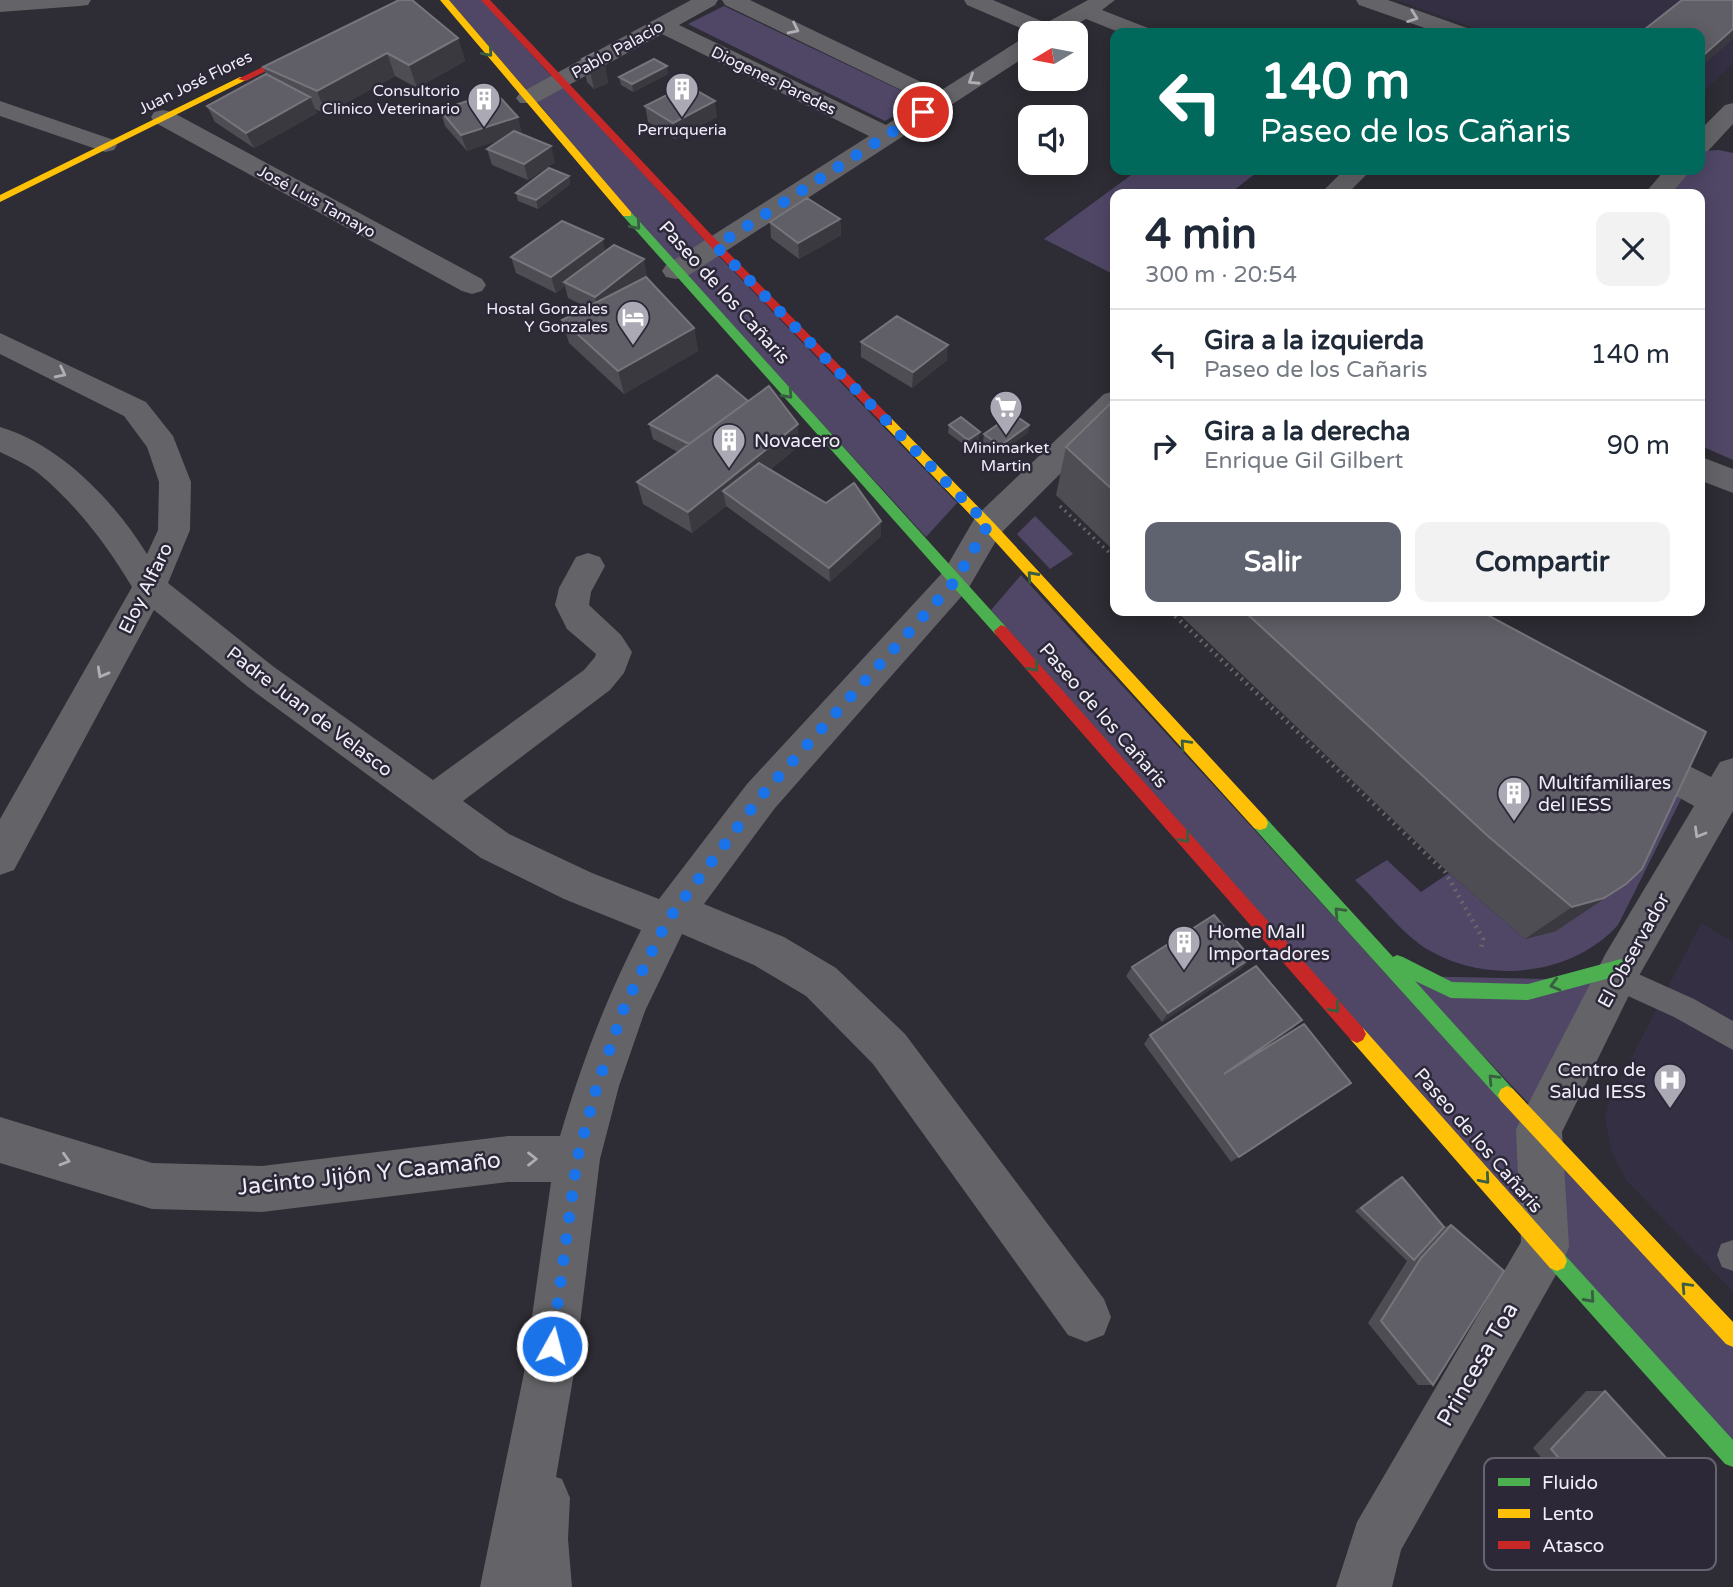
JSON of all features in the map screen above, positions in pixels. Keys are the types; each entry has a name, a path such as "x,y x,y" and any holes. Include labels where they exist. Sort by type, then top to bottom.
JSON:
{"main road":[{"name":"Juan José Flores","path":"0,199 105,145 407,0"},
{"name":"Paseo de los Cañaris","path":"444,0 676,271 956,580 1733,1456"},
{"name":"Paseo de los Cañaris","path":"485,0 716,246 988,525 1539,1130 1733,1337"},
{"path":"1378,954 1451,990 1528,992 1618,972"}],"street":[{"path":"0,5 80,0"},
{"name":"Pablo Palacio","path":"528,98 707,0"},
{"path":"733,0 941,100"},
{"path":"975,0 1018,23"},
{"path":"1367,0 1445,28"},
{"path":"1067,21 1095,5 1132,28"},
{"name":"Diogenes Paredes","path":"662,25 886,135"},
{"path":"676,271 1018,51"},
{"path":"0,108 105,145"},
{"path":"1711,134 1733,110"},
{"name":"José Luis Tamayo","path":"163,117 472,285"},
{"path":"1337,189 1353,175"},
{"path":"1661,189 1674,175"},
{"name":"Eloy Alfaro","path":"0,342 135,410 162,444 174,482 174,530 149,587 0,857"},
{"path":"508,1587 549,1373 577,1159 597,1086 625,1005 671,916 761,796 956,580 988,525 1110,412"},
{"name":"Padre Juan de Velasco","path":"0,438 48,464 85,499 124,545 149,587 261,677 495,846 578,886 769,951 821,982 879,1040 1086,1317"},
{"path":"1705,470 1733,482"},
{"path":"433,802 597,680 611,663 614,652 607,641 578,619 573,610 572,598 588,566"},
{"path":"1609,740 1726,787"},
{"name":"El Observador","path":"1539,1130 1618,972 1726,787"},
{"path":"1539,1130 1545,1247"},
{"name":"Jacinto Jijón Y Caamaño","path":"0,1140 152,1186 262,1189 508,1158 577,1159"},
{"name":"Princesa Toa","path":"1364,1587 1376,1541 1545,1247"},
{"path":"544,1587 541,1539 549,1373"}],"lane":[{"path":"1618,972 1733,1036"}],"path":[{"path":"1052,498 1110,553"},
{"path":"1175,616 1445,872 1483,939 1478,967 1451,990"}],"shaded area":[{"path":"449,0 482,0 555,80 530,94"},
{"path":"1397,0 1733,0 1733,63 1705,90 1705,28 1474,28"},
{"path":"724,6 921,100 885,121 688,24"},
{"path":"560,84 709,245 675,266 534,98"},
{"path":"1705,151 1733,153 1733,460 1705,448 1705,189 1674,189 1685,175 1705,175"},
{"path":"1131,175 1254,175 1235,189 1112,189"},
{"path":"1110,191 1110,272 1044,239"},
{"path":"715,252 957,503 926,537 683,271"},
{"path":"1035,516 1073,554 1050,569 1017,534"},
{"path":"1021,575 1530,1131 1538,1232 991,610"},
{"path":"1656,772 1686,789 1618,925 1599,942 1576,956 1552,965 1500,971 1449,960 1416,941 1355,880 1387,860 1421,892 1449,873 1525,939 1556,931"},
{"name":"Centro de Salud IESS","path":"1701,923 1733,942 1733,1292 1626,1180 1611,1150 1605,1119 1609,1101"},
{"path":"1407,976 1601,980 1536,1111"},
{"path":"1539,1130 1733,1337 1733,1456 1545,1247"}],"building":[{"path":"399,0 412,0 458,38 409,65 387,53 317,91 263,67"},
{"path":"1682,0 1733,0 1733,29 1705,54 1705,28 1646,28"},
{"path":"594,53 604,60 589,66 582,59"},
{"path":"654,59 667,66 632,84 619,77"},
{"path":"266,74 310,97 246,133 207,106"},
{"path":"687,85 715,101 673,123 645,106"},
{"path":"495,92 518,117 461,135 440,110"},
{"path":"514,131 551,146 524,164 487,149"},
{"path":"549,168 569,176 536,200 516,193"},
{"path":"807,198 840,219 798,243 770,222"},
{"path":"562,221 603,239 551,277 511,257"},
{"path":"614,245 644,259 595,297 564,282"},
{"path":"646,277 694,328 618,371 562,320"},
{"path":"897,316 948,345 913,372 861,342"},
{"path":"717,375 748,401 689,444 649,424"},
{"path":"769,386 798,424 688,512 637,482"},
{"path":"1110,404 1110,487 1066,447"},
{"path":"1013,414 1029,425 1000,446 984,434"},
{"path":"961,417 980,432 968,440 949,425"},
{"path":"759,463 826,503 854,483 881,521 829,568 723,491"},
{"name":"Multifamiliares del IESS","path":"1249,616 1489,616 1706,732 1642,869 1626,884 1604,898 1572,907 1489,837"},
{"name":"Home Mall Importadores","path":"1214,915 1251,958 1168,1013 1132,967"},
{"path":"1256,966 1302,1020 1224,1074 1304,1024 1351,1083 1239,1157 1150,1035"},
{"path":"1402,1177 1444,1227 1414,1260 1361,1208"},
{"path":"1451,1225 1504,1271 1433,1385 1381,1321 1421,1258"},
{"path":"1605,1391 1666,1458 1559,1458 1551,1449"}],"traffic: fast":[{"path":"627,214 1001,631"},
{"path":"1260,823 1507,1095"},
{"path":"1397,963 1451,990 1528,992 1621,967"},
{"path":"1557,1261 1733,1456"}],"traffic: slow":[{"path":"444,0 627,214"},
{"path":"0,199 243,79"},
{"path":"888,422 988,525 1260,823"},
{"path":"1357,1034 1557,1261"},
{"path":"1507,1095 1733,1337"}],"traffic: jam":[{"path":"243,79 407,0"},
{"path":"485,0 716,246 888,422"},
{"path":"1001,631 1357,1034"}],"place":[{"name":"Perruqueria","path":"682,119"},
{"name":"Consultorio Clinico Veterinario","path":"484,129"},
{"name":"Hostal Gonzales Y Gonzales","path":"633,347"},
{"name":"Minimarket Martin","path":"1006,437"},
{"name":"Novacero","path":"729,470"},
{"name":"Multifamiliares del IESS","path":"1514,823"},
{"name":"Home Mall Importadores","path":"1184,972"},
{"name":"Centro de Salud IESS","path":"1670,1110"}],"route":[{"path":"552,1346 577,1159 597,1086 625,1005 667,921 761,796 956,580 988,525 716,246 923,112"}]}
